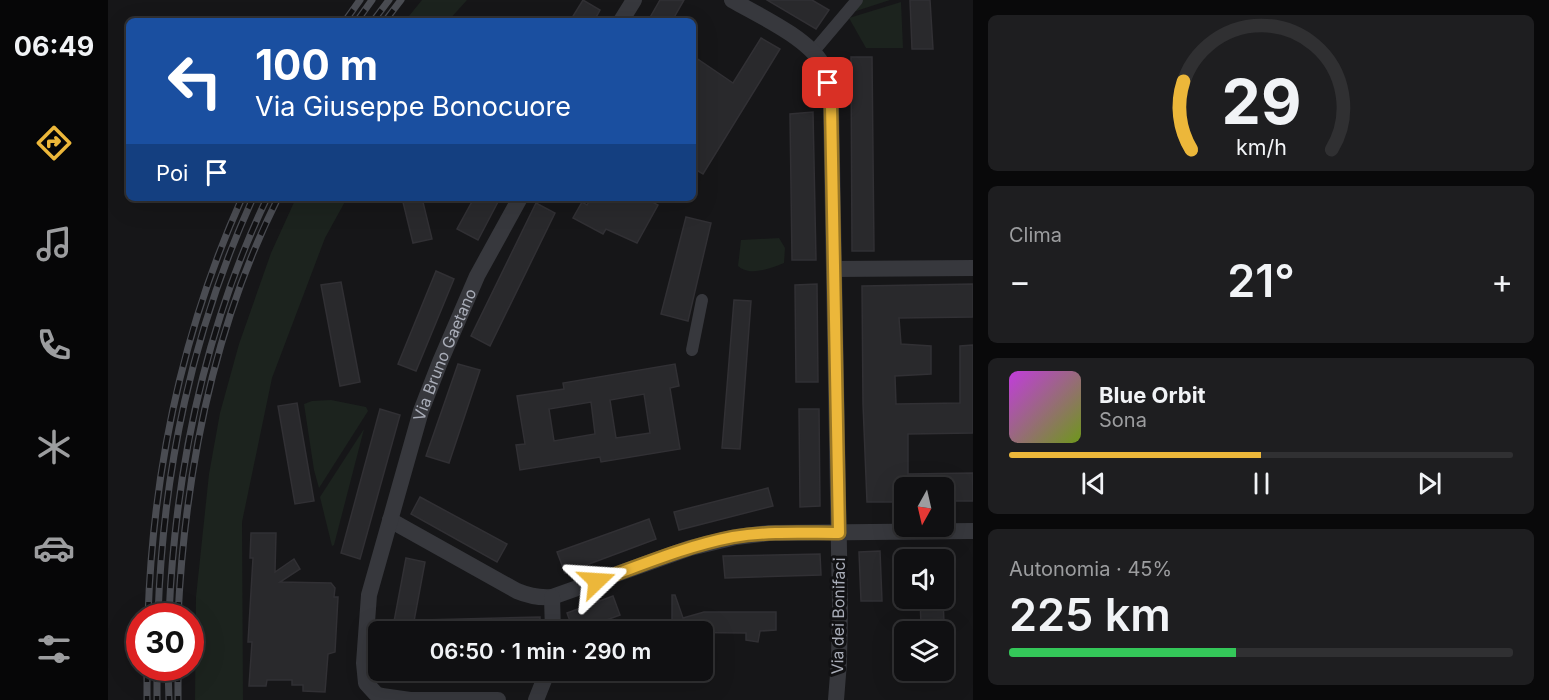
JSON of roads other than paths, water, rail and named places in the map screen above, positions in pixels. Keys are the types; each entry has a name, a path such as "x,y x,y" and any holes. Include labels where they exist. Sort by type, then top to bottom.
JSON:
{"street":[{"path":"623,18 634,0"},
{"path":"732,0 799,39 813,52 856,0"},
{"name":"Via dei Bonifaci","path":"813,52 822,64 831,105 840,646 836,700"},
{"name":"Via Bruno Gaetano","path":"498,700 390,698 376,694 366,683 363,670 368,603 421,411 477,276 518,201"},
{"path":"834,269 973,268"},
{"path":"692,350 702,300"},
{"path":"390,520 517,591 532,596 552,597 708,542 736,537 769,534 973,531"},
{"path":"552,597 553,621"},
{"path":"536,700 544,681"}],"railway":[{"path":"347,18 360,0"},
{"path":"359,18 372,0"},
{"path":"375,18 389,0"},
{"path":"387,18 401,0"},
{"path":"149,603 156,508 174,403 203,299 241,201"},
{"path":"159,603 166,508 174,454 197,350 213,299 252,201"},
{"path":"170,603 178,508 197,402 226,298 266,201"},
{"path":"179,603 187,509 206,402 236,298 255,247 277,201"},
{"path":"147,681 147,700"},
{"path":"157,681 157,700"},
{"path":"168,681 169,700"},
{"path":"178,681 178,700"}]}
